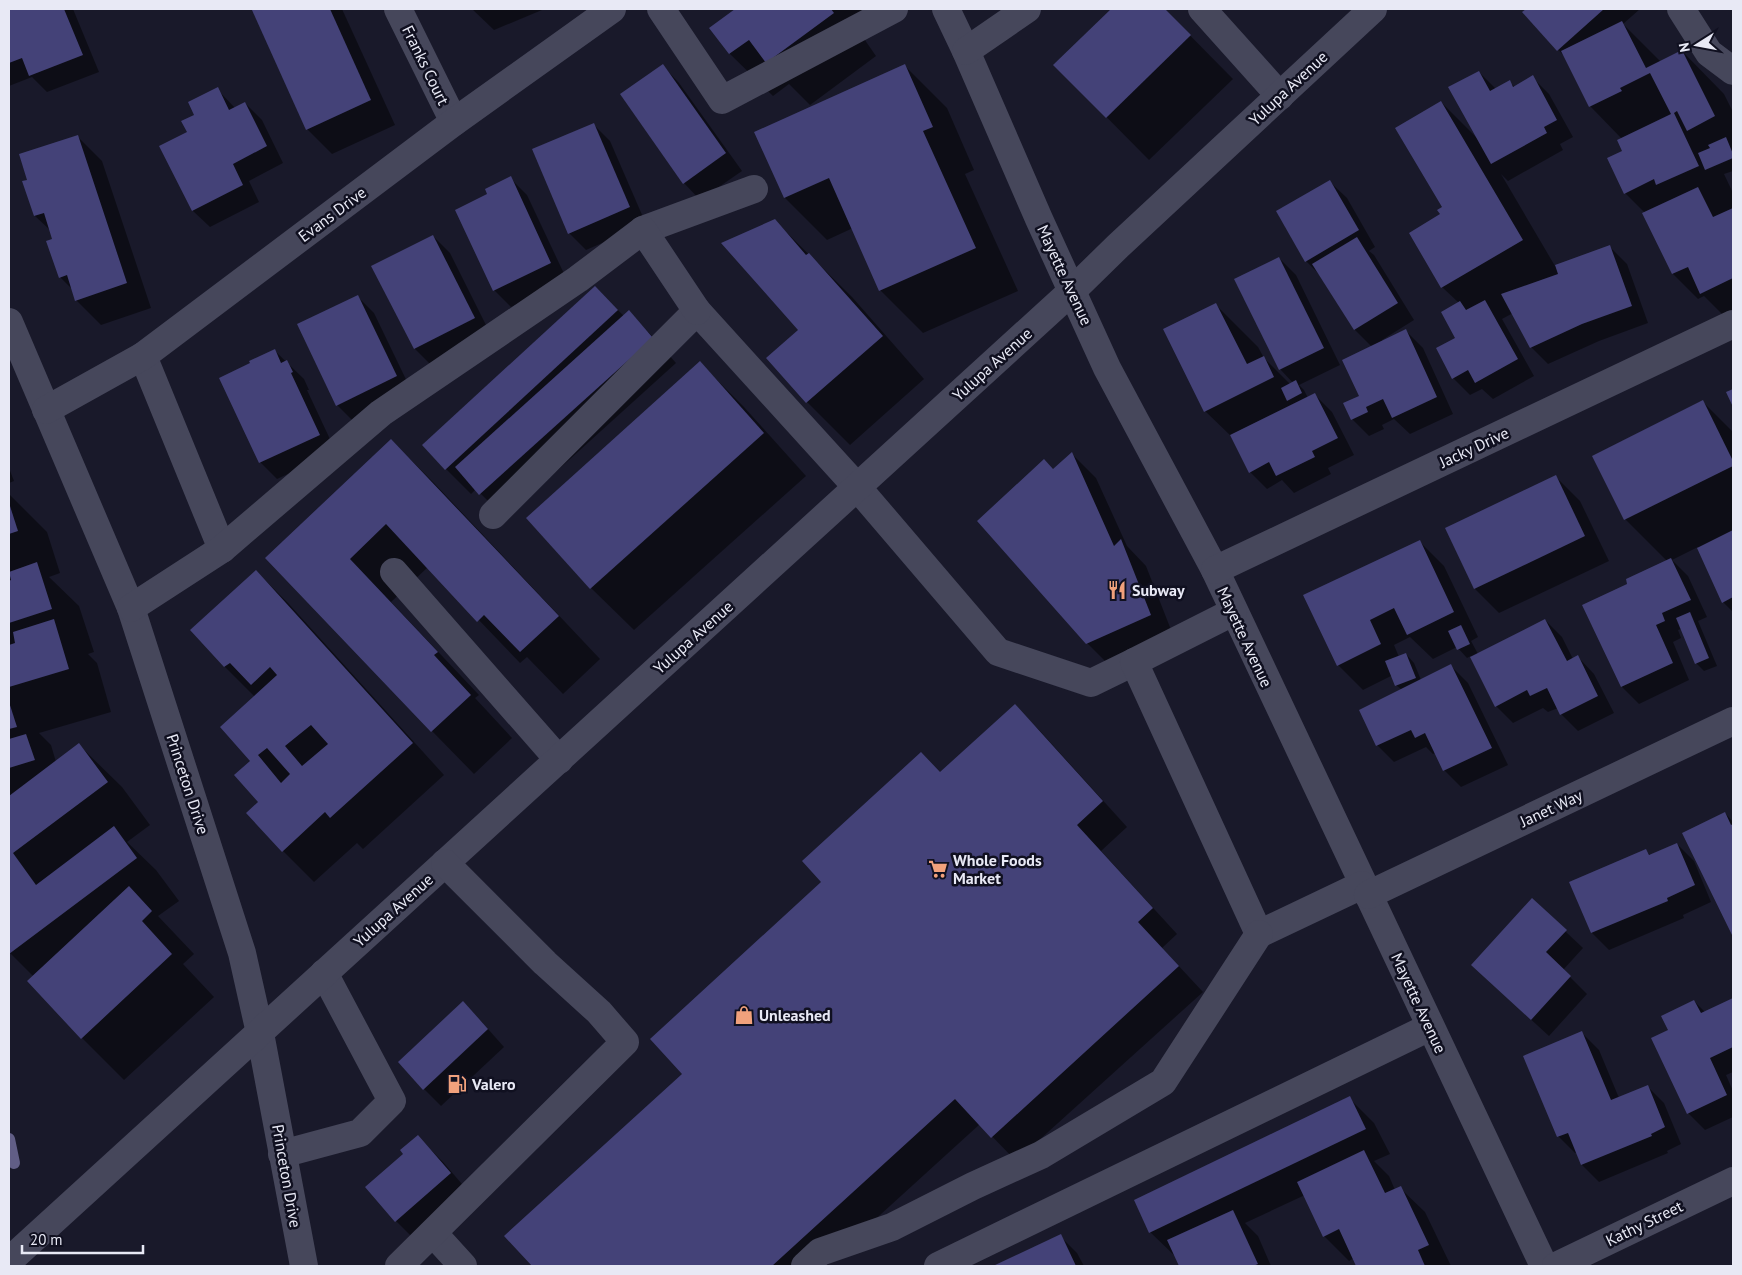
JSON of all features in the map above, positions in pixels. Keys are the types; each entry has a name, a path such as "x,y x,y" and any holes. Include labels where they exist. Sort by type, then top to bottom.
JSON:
{"street":[{"name":"Franks Court","path":"398,9 454,122"},
{"name":"Evans Drive","path":"46,410 143,356 454,122 612,9"},
{"path":"661,9 722,100 894,9"},
{"name":"Mayette Avenue","path":"946,9 1107,368 1215,570 1233,612 1544,1266"},
{"path":"966,51 1027,9"},
{"path":"1202,9 1280,96"},
{"name":"Yulupa Avenue","path":"9,1261 1072,291 1373,9"},
{"path":"1681,9 1709,53 1733,71"},
{"path":"131,608 222,549 381,413 578,279 643,230 754,189"},
{"path":"643,230 697,310 858,487 998,652 1090,682 1233,612"},
{"path":"493,515 697,310"},
{"name":"Princeton Drive","path":"9,322 131,608 242,953 260,1033 304,1266"},
{"name":"Jacky Drive","path":"1215,570 1733,324"},
{"path":"143,356 222,549"},
{"path":"394,572 559,760"},
{"path":"805,1266 820,1252 892,1227 973,1186 1041,1155 1163,1082 1260,934 1134,662"},
{"name":"Janet Way","path":"1260,934 1365,890 1733,721"},
{"path":"399,1266 625,1042 600,1012 546,963 445,863"},
{"path":"282,1154 360,1133 392,1101 324,973"},
{"path":"938,1266 1430,1027"},
{"name":"Kathy Street","path":"1556,1266 1733,1181"},
{"path":"433,1233 463,1266"}],"building":[{"path":"9,9 64,9 83,55 29,76 22,58 9,63"},
{"path":"330,9 371,100 306,130 252,10"},
{"path":"735,9 831,9 834,13 766,63 749,40 729,54 709,28"},
{"path":"1111,9 1165,9 1191,35 1106,118 1053,65"},
{"path":"1526,9 1604,9 1557,51 1522,12"},
{"path":"1622,21 1646,68 1682,50 1715,116 1687,131 1677,111 1674,113 1699,166 1656,185 1654,179 1624,194 1607,158 1622,151 1617,140 1671,114 1650,73 1620,88 1622,91 1589,107 1561,51"},
{"path":"663,64 726,153 683,184 620,94"},
{"path":"905,64 933,127 923,131 976,248 879,291 829,178 784,198 754,132"},
{"path":"1479,71 1490,91 1510,80 1513,87 1533,75 1557,120 1544,127 1547,133 1491,164 1448,87"},
{"path":"218,87 229,110 245,102 267,146 233,164 243,185 192,211 159,146 187,132 181,121 194,115 188,102"},
{"path":"1441,101 1523,240 1441,288 1409,233 1440,214 1437,210 1442,207 1395,128"},
{"path":"594,123 630,207 568,234 532,149"},
{"path":"78,135 127,283 75,301 67,275 59,278 46,241 52,239 44,213 34,216 22,181 27,180 19,154"},
{"path":"1726,137 1733,158 1705,170 1698,153 1710,148 1708,145"},
{"path":"511,176 551,263 493,291 455,210 487,194 485,189"},
{"path":"1330,180 1359,230 1305,262 1276,211"},
{"path":"1698,187 1713,217 1733,208 1733,278 1700,294 1688,267 1672,274 1642,213"},
{"path":"775,219 806,255 809,253 883,336 806,403 766,358 798,330 721,243"},
{"path":"433,235 475,318 414,349 371,266"},
{"path":"1357,237 1398,303 1354,330 1312,264"},
{"path":"1610,245 1632,306 1582,324 1530,348 1501,294 1558,274 1555,265"},
{"path":"1279,257 1324,348 1279,370 1234,279"},
{"path":"595,286 618,310 445,470 422,445"},
{"path":"358,295 397,376 336,406 297,324"},
{"path":"1485,300 1518,359 1475,383 1468,370 1452,379 1436,348 1455,338 1441,312 1460,301 1466,310"},
{"path":"1216,303 1247,364 1264,356 1274,377 1204,412 1163,329"},
{"path":"629,310 653,338 479,495 455,467"},
{"path":"1406,329 1437,397 1392,418 1383,399 1366,407 1368,412 1351,420 1343,403 1359,396 1342,360"},
{"path":"275,349 281,363 287,360 293,372 291,373 320,435 259,463 219,378"},
{"path":"700,361 764,433 590,589 526,518"},
{"path":"1296,380 1302,393 1287,401 1281,388"},
{"path":"1733,389 1733,407 1726,392"},
{"path":"1315,393 1338,438 1312,451 1315,457 1276,476 1269,462 1249,473 1230,435"},
{"path":"1703,400 1733,461 1733,466 1624,520 1592,456"},
{"path":"391,439 559,616 520,652 484,615 477,622 386,524 350,559 438,652 434,655 471,695 431,732 265,558"},
{"path":"1072,452 1114,546 1121,539 1151,615 1086,644 977,521 1044,459 1053,469"},
{"path":"1556,475 1585,536 1474,589 1445,528"},
{"path":"9,503 18,531 9,534"},
{"path":"1733,530 1733,597 1722,603 1697,548"},
{"path":"1420,540 1454,612 1407,635 1394,608 1370,620 1381,644 1337,666 1303,595"},
{"path":"1671,558 1691,600 1662,613 1665,621 1656,625 1673,663 1621,687 1582,605 1627,584 1626,579"},
{"path":"37,562 52,609 9,623 9,581 11,580 9,572"},
{"path":"256,570 413,743 330,818 325,812 282,852 246,813 258,802 234,775 250,761 220,727 277,675 270,667 251,685 230,663 224,667 190,630","holes":["311,725 328,744 302,766 285,746","267,748 290,774 281,783 258,755"]},
{"path":"1690,612 1709,658 1695,664 1676,618"},
{"path":"54,619 69,669 9,687 9,645 15,643 13,632"},
{"path":"1545,619 1567,661 1578,655 1598,696 1560,715 1547,688 1530,696 1527,690 1495,707 1470,657"},
{"path":"1461,625 1470,644 1457,650 1448,631"},
{"path":"1406,653 1416,678 1395,686 1385,661"},
{"path":"1451,664 1492,748 1443,771 1425,733 1415,738 1411,730 1376,746 1359,710"},
{"path":"9,702 17,727 9,729"},
{"path":"1015,704 1103,801 1077,825 1153,908 1138,922 1179,966 991,1138 955,1099 772,1266 532,1266 504,1236 682,1074 650,1039 821,882 802,861 921,752 940,772"},
{"path":"26,734 35,760 9,768 9,739"},
{"path":"79,743 108,782 13,853 36,885 114,826 137,858 9,954 9,796"},
{"path":"1725,812 1731,825 1733,824 1733,937 1682,833"},
{"path":"1677,843 1695,885 1667,898 1668,901 1591,933 1569,882 1646,849 1649,855"},
{"path":"129,886 152,911 142,921 172,954 81,1039 27,981"},
{"path":"1532,898 1567,930 1546,952 1571,976 1531,1020 1471,965"},
{"path":"1733,998 1733,1047 1710,1058 1727,1095 1687,1114 1651,1038 1668,1030 1661,1016 1694,1000 1701,1013"},
{"path":"463,1001 488,1029 423,1090 398,1062"},
{"path":"1582,1031 1611,1100 1648,1085 1665,1127 1651,1134 1652,1136 1581,1165 1568,1133 1557,1137 1523,1056"},
{"path":"1350,1096 1366,1129 1149,1233 1134,1200"},
{"path":"418,1135 451,1173 395,1222 365,1187 403,1154 400,1150"},
{"path":"1364,1150 1385,1193 1401,1186 1429,1245 1418,1250 1425,1266 1356,1266 1339,1229 1323,1237 1297,1182"},
{"path":"1233,1210 1258,1264 1253,1266 1179,1266 1167,1240"},
{"path":"1061,1234 1076,1266 993,1266"}],"waterway":[{"path":"9,1139 14,1163"}],"place":[{"name":"Subway","path":"1117,590"},
{"name":"Whole Foods Market","path":"938,869"},
{"name":"Unleashed","path":"744,1015"},
{"name":"Valero","path":"457,1084"}]}
